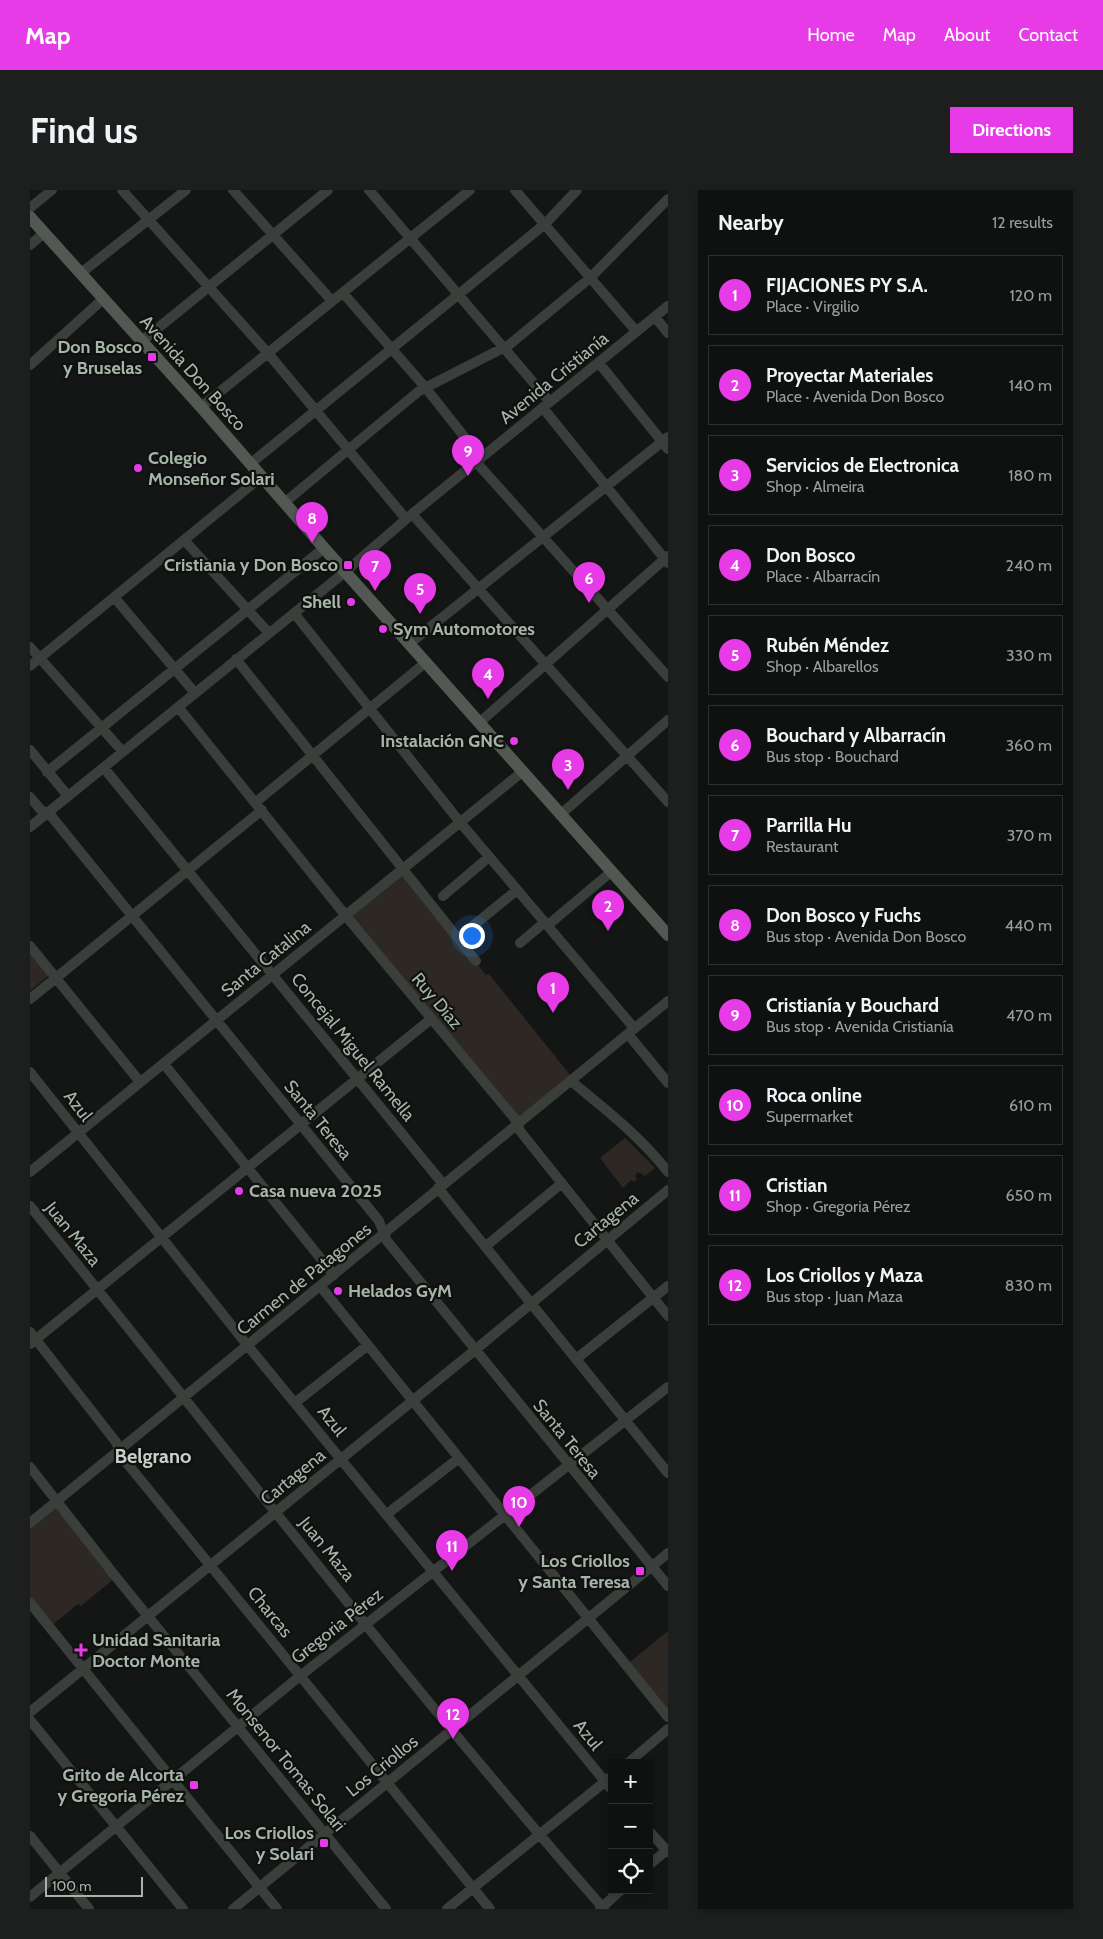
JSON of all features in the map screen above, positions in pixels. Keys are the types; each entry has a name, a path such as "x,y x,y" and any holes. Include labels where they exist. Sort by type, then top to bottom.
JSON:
{"main road":[{"name":"Avenida Don Bosco","path":"30,217 201,407 425,663 668,935"}],"street":[{"path":"30,208 52,190"},
{"path":"122,190 267,352 348,450 478,590 668,802"},
{"path":"81,273 186,190"},
{"path":"233,190 332,301"},
{"path":"142,341 328,190"},
{"path":"369,190 504,348 606,487 667,559 606,608 479,723"},
{"path":"201,407 470,190"},
{"path":"516,190 636,331"},
{"path":"250,464 545,224 577,190"},
{"path":"284,503 425,387 504,348 590,278 668,200"},
{"path":"30,245 44,233"},
{"path":"343,293 425,387 478,460 542,538 668,677"},
{"path":"30,365 103,299"},
{"name":"Avenida Cristianía","path":"30,827 345,572 478,460 668,306"},
{"path":"655,317 668,333"},
{"path":"409,644 606,487 666,443 599,363"},
{"path":"30,666 261,477"},
{"path":"185,541 269,633"},
{"path":"47,772 324,548"},
{"path":"114,597 195,693"},
{"path":"294,613 459,821 546,923 631,1031 668,1083"},
{"path":"30,647 123,752"},
{"path":"236,659 476,961"},
{"path":"30,999 188,870 313,756 425,663"},
{"name":"Ruy Díaz","path":"178,707 346,916 515,1119 520,1132 668,1316"},
{"path":"560,815 668,720"},
{"path":"30,750 68,796"},
{"name":"Concejal Miguel Ramella","path":"104,768 358,1078 530,1304 668,1473"},
{"name":"Santa Catalina","path":"30,1172 346,916 459,821 522,772"},
{"name":"Santa Teresa","path":"30,797 40,809 47,813 132,916 379,1221 384,1234 475,1350 567,1465 668,1586"},
{"path":"444,896 490,856"},
{"path":"520,943 611,872"},
{"path":"458,938 517,890"},
{"path":"30,946 140,1082"},
{"name":"Carmen de Patagones","path":"30,1523 184,1396 321,1287 441,1186 668,1001"},
{"path":"32,1339 97,1289 431,1019"},
{"path":"164,1064 334,1275"},
{"name":"Azul","path":"30,1072 162,1235 248,1346 434,1570 519,1676 608,1781"},
{"path":"570,1081 614,1116 652,1152 668,1172"},
{"path":"486,1246 562,1183"},
{"name":"Cartagena","path":"30,1712 475,1350 668,1190"},
{"name":"Juan Maza","path":"30,1206 366,1624 538,1834 602,1908"},
{"path":"576,1359 668,1286"},
{"path":"321,1287 668,1717"},
{"name":"Charcas","path":"32,1339 116,1442 122,1457 490,1909"},
{"path":"296,1402 368,1345"},
{"name":"Gregoria Pérez","path":"30,1897 117,1828 300,1676 668,1387"},
{"path":"387,1514 459,1458"},
{"name":"Monsenor Tomas Solari","path":"30,1467 386,1909"},
{"name":"Los Criollos","path":"233,1909 668,1553"},
{"path":"30,1603 277,1909"},
{"path":"30,1720 183,1909"},
{"path":"633,1759 668,1729"},
{"path":"447,1909 538,1834 608,1783"},
{"path":"653,1835 667,1850 653,1862"},
{"path":"30,1836 89,1909"},
{"path":"602,1908 617,1894"}],"shaded area":[{"path":"399,875 405,876 486,975 489,974 571,1076 522,1116 517,1117 351,915"},
{"path":"30,951 50,974 30,991"},
{"path":"625,1138 655,1168 645,1176 638,1172 635,1176 637,1179 634,1182 631,1180 623,1188 600,1158"},
{"path":"57,1501 116,1577 81,1606 78,1604 50,1627 30,1603 30,1523"},
{"path":"668,1631 668,1717 625,1666"}],"place":[{"name":"Don Bosco y Bruselas","path":"152,357"},
{"name":"Colegio Monseñor Solari","path":"138,468"},
{"name":"Cristianía y Bouchard","path":"468,476"},
{"name":"Don Bosco y Fuchs","path":"312,543"},
{"name":"Cristiania y Don Bosco","path":"348,565"},
{"name":"Parrilla Hu","path":"375,591"},
{"name":"Shell","path":"351,602"},
{"name":"Bouchard y Albarracín","path":"589,603"},
{"name":"Rubén Méndez","path":"420,614"},
{"name":"Sym Automotores","path":"383,629"},
{"name":"Don Bosco","path":"488,699"},
{"name":"Instalación GNC","path":"514,741"},
{"name":"Servicios de Electronica","path":"568,790"},
{"name":"Proyectar Materiales","path":"608,931"},
{"name":"FIJACIONES PY S.A.","path":"553,1013"},
{"name":"Casa nueva 2025","path":"239,1191"},
{"name":"Helados GyM","path":"338,1291"},
{"name":"Roca online","path":"519,1527"},
{"name":"Cristian","path":"452,1571"},
{"name":"Los Criollos y Santa Teresa","path":"640,1571"},
{"name":"Unidad Sanitaria Doctor Monte","path":"81,1650"},
{"name":"Los Criollos y Maza","path":"453,1739"},
{"name":"Grito de Alcorta y Gregoria Pérez","path":"194,1785"},
{"name":"Los Criollos y Solari","path":"324,1843"}],"district":[{"name":"Belgrano","path":"153,1456"}]}
